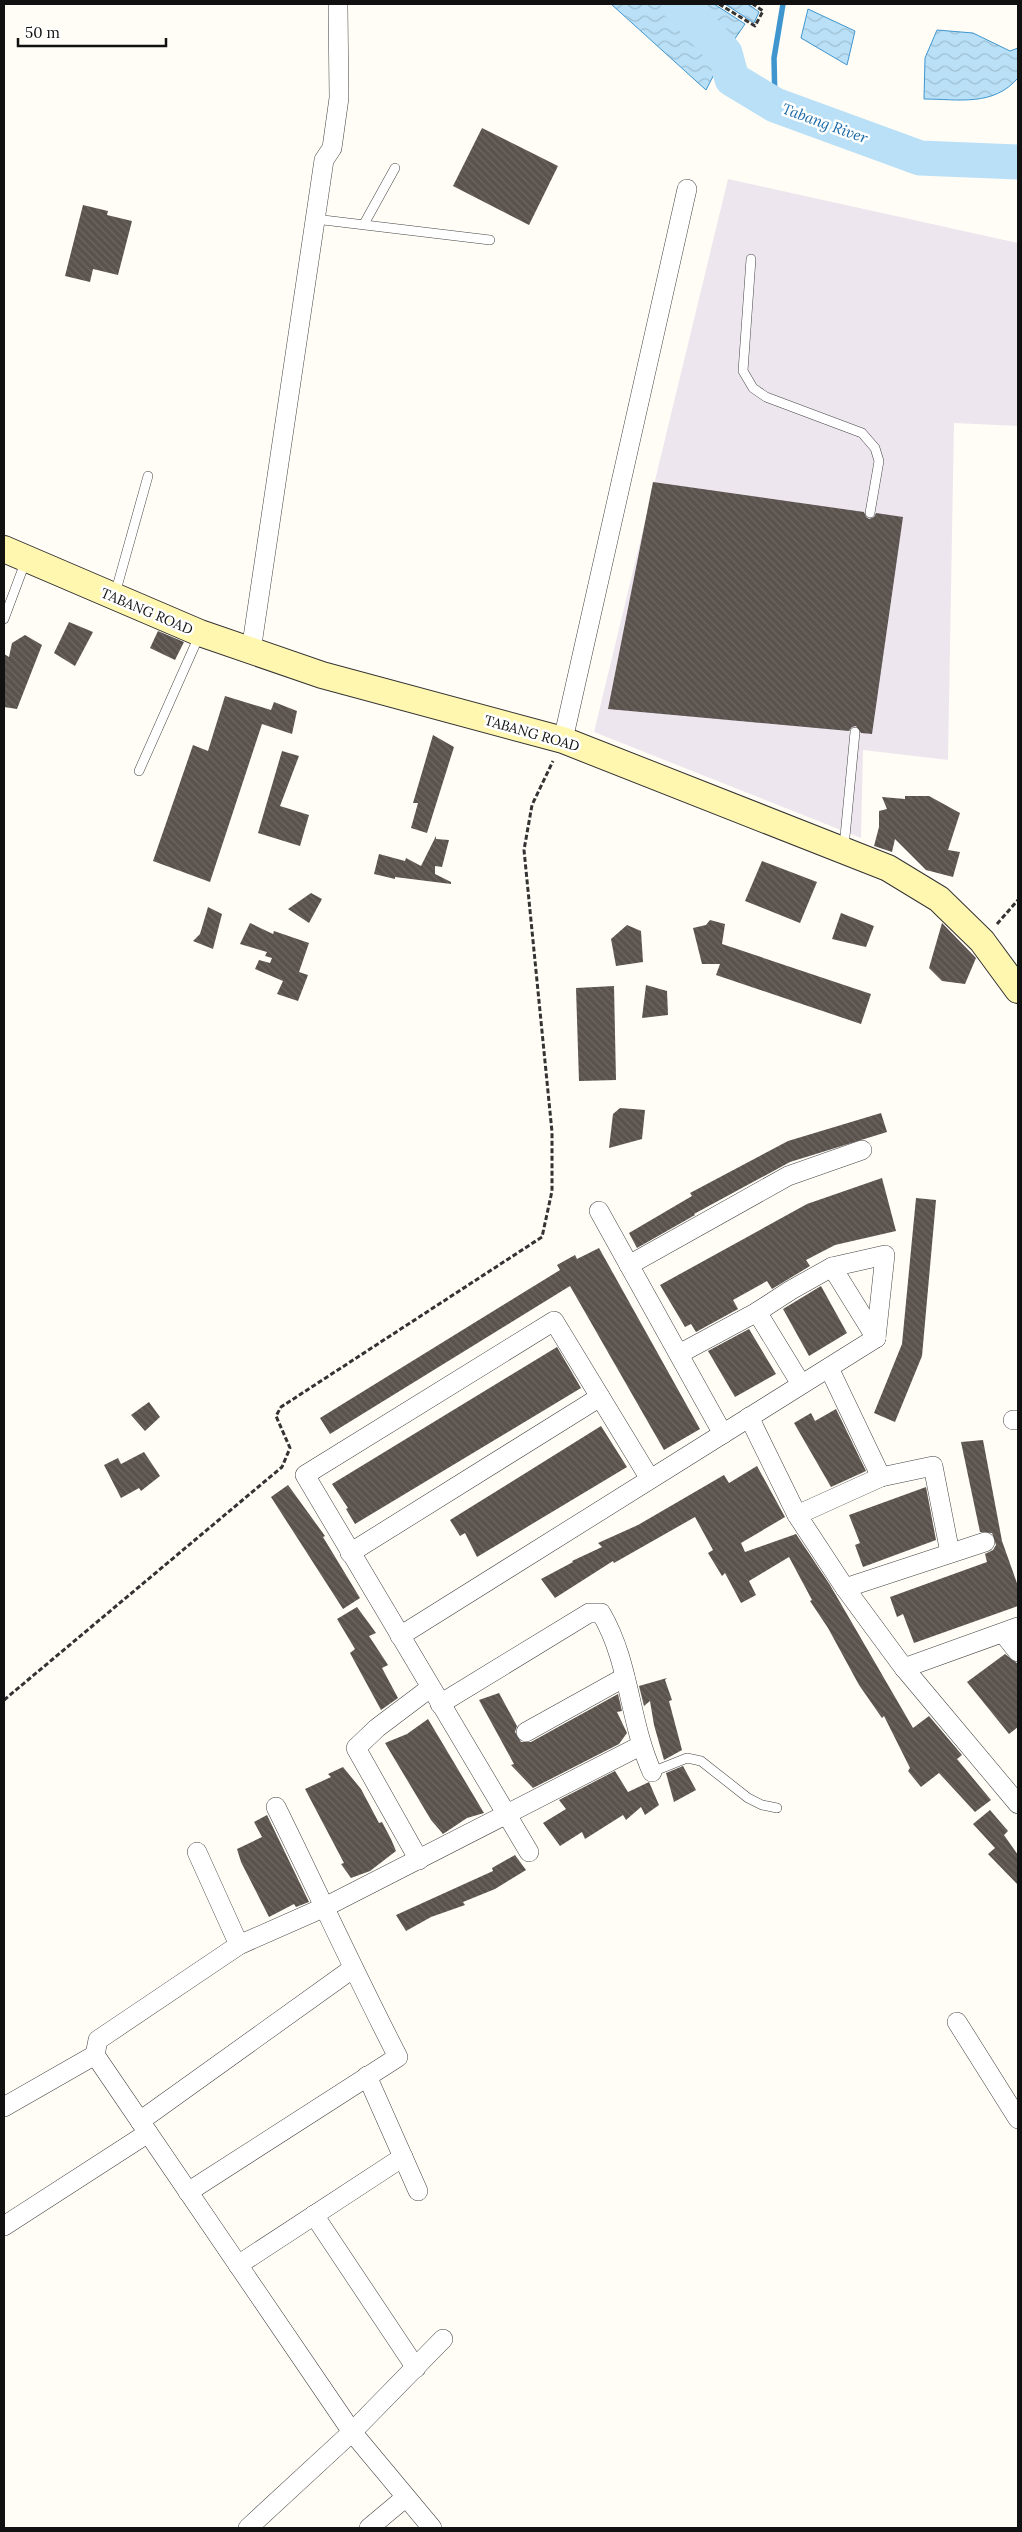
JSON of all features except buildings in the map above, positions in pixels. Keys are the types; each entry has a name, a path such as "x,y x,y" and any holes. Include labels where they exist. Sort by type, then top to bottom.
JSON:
{"main road":[{"name":"TABANG ROAD","path":"15,555 200,633 322,675 562,740 888,868 939,899 982,941 1018,990"}],"street":[{"path":"251,651 324,160 332,148 339,98 338,6"},
{"path":"562,740 687,189"},
{"path":"629,1265 788,1176 862,1150"},
{"path":"599,1211 723,1434"},
{"path":"679,1354 757,1312 790,1290 832,1267 885,1255 876,1338"},
{"path":"832,1267 876,1338"},
{"path":"757,1312 802,1384"},
{"path":"529,1852 305,1475 554,1320 650,1480"},
{"path":"400,1636 876,1338"},
{"path":"829,1368 881,1477"},
{"path":"350,1553 600,1397"},
{"path":"749,1417 797,1515 845,1588 904,1668 1018,1804"},
{"path":"797,1515 881,1477 933,1466 950,1553"},
{"path":"845,1588 985,1542"},
{"path":"440,1704 589,1613 601,1613 620,1658 640,1746 652,1772"},
{"path":"904,1668 1011,1630 1018,1652"},
{"path":"526,1732 625,1677"},
{"path":"419,1860 356,1748 377,1728 430,1688"},
{"path":"432,2528 352,2432 95,2055 98,2040 111,2029 239,1944 325,1907 640,1746"},
{"path":"188,2192 398,2057 352,1969 325,1907 276,1807"},
{"path":"197,1852 239,1944"},
{"path":"4,2226 144,2127 352,1969"},
{"path":"957,2022 1018,2119"},
{"path":"4,2107 95,2055"},
{"path":"367,2076 418,2191"},
{"path":"238,2265 403,2157"},
{"path":"314,2215 416,2368"},
{"path":"248,2528 352,2432 443,2339"},
{"path":"369,2528 406,2497"}],"lane":[{"path":"364,224 395,168"},
{"path":"315,219 490,240"},
{"path":"751,259 744,371 753,388 766,398 862,433 875,448 879,461 870,513"},
{"path":"114,597 148,476"},
{"path":"4,619 15,555"},
{"path":"139,771 200,633"},
{"path":"843,850 855,732"},
{"path":"652,1772 687,1758 700,1761 748,1798 762,1805 777,1808"}],"path":[{"path":"720,4 755,26 762,11 753,4"},
{"path":"4,1700 282,1467 290,1448 276,1416 281,1407 542,1237 552,1191 552,1132 524,850 532,805 562,740"},
{"path":"982,941 1018,900"}],"shaded area":[{"path":"728,179 1018,243 1018,426 954,423 948,760 863,750 861,838 594,732"}],"water":[{"path":"611,4 714,4 745,24 725,53 706,90"},
{"path":"725,4 748,4 759,12 754,23"},
{"path":"808,9 855,31 847,65 801,38"},
{"path":"937,30 973,33 1010,51 1018,48 1018,78 998,94 986,97 962,100 924,99 925,58"}],"waterway":[{"name":"Tabang River","path":"678,4 725,53 732,79 775,105 920,158 1018,162"},
{"path":"775,105 774,58 783,4"}]}
